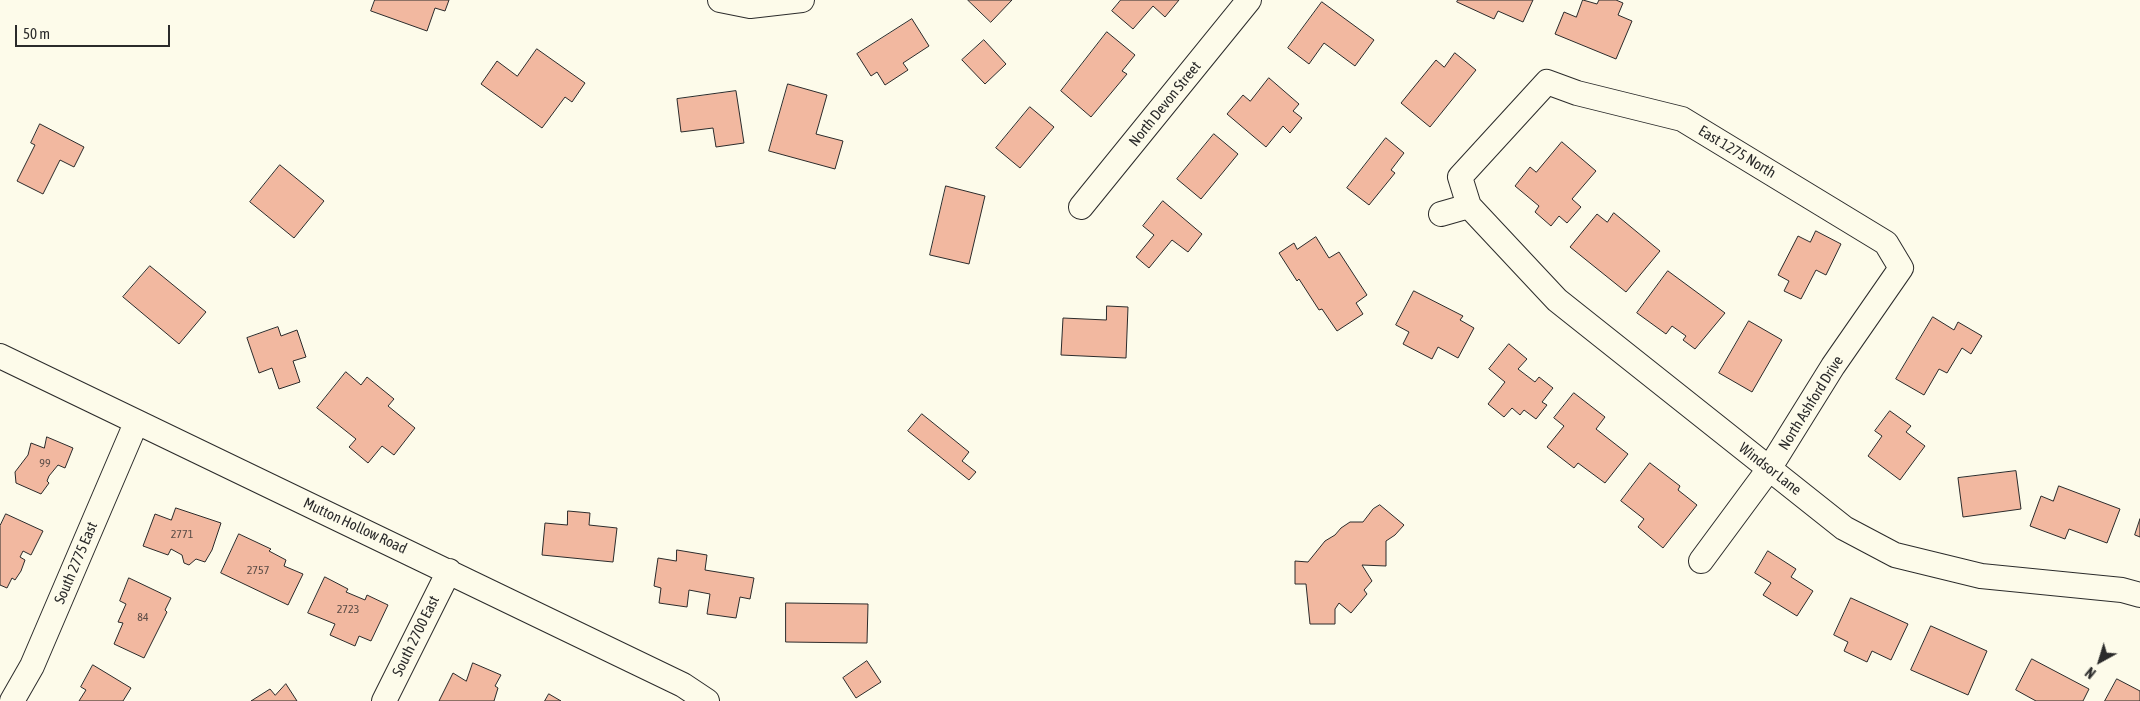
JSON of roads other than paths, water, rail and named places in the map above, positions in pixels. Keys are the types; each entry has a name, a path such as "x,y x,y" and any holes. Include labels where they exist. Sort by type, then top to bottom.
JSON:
{"street":[{"path":"720,0 750,6 802,0"},
{"name":"North Devon Street","path":"1081,207 1249,0"},
{"name":"East 1275 North","path":"1469,206 1460,177 1547,82 1577,93 1682,118 1886,243 1901,268"},
{"path":"1441,214 1469,206"},
{"name":"Windsor Lane","path":"1469,206 1556,300 1844,528 1896,555 1981,576 2122,590 2140,595"},
{"name":"North Ashford Drive","path":"1700,560 1769,469 1833,366 1901,268"},
{"name":"Mutton Hollow Road","path":"0,356 136,423 449,571 679,693 707,701"},
{"name":"South 2775 East","path":"12,701 32,666 136,423"},
{"name":"South 2700 East","path":"384,701 449,571"}]}
